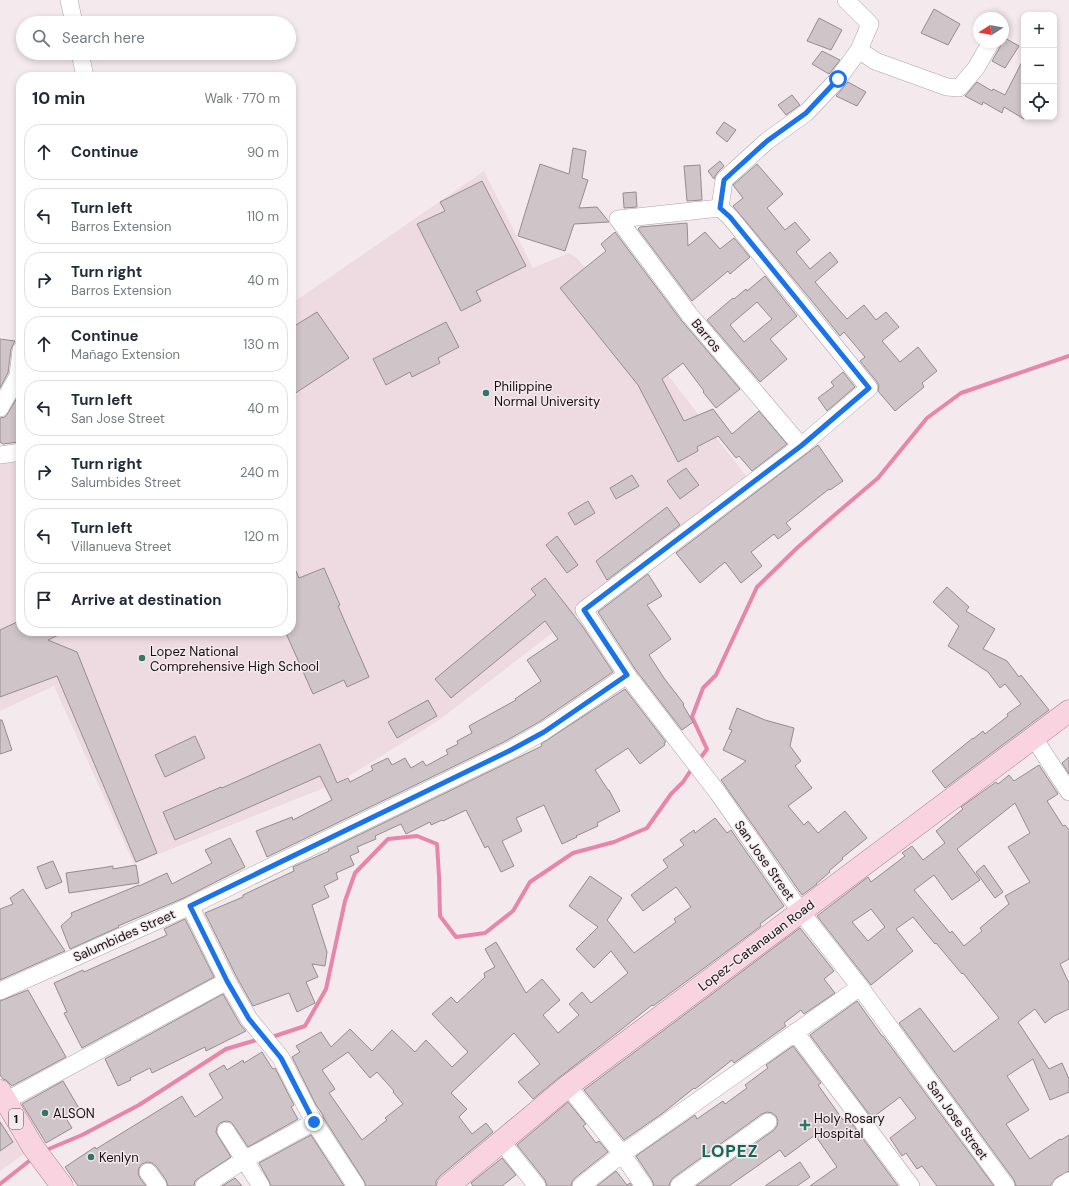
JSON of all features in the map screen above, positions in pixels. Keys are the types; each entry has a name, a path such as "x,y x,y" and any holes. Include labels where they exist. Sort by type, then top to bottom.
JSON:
{"main road":[{"name":"Lopez-Catanauan Road","path":"448,1186 568,1086 1069,711"},
{"name":"1","path":"2,1099 33,1147 56,1178"}],"street":[{"path":"70,0 73,16"},
{"path":"801,446 869,388 730,217 720,208 724,180 767,141 806,113 838,79 859,50 870,24 846,0"},
{"path":"859,50 875,61 947,87 959,88 976,68 987,48"},
{"path":"81,60 84,72"},
{"name":"Barros","path":"720,208 618,219 690,314 801,446"},
{"path":"0,408 16,380"},
{"name":"San Jose Street","path":"801,446 584,610 627,675 718,793 801,912 860,987 1006,1186"},
{"path":"0,455 16,453"},
{"name":"Salumbides Street","path":"0,991 190,906 509,751 544,732 627,675"},
{"path":"1034,738 1069,792"},
{"path":"190,906 227,981 249,1019 281,1058 314,1122 356,1186"},
{"path":"2,1099 227,981"},
{"path":"581,1186 622,1154 860,987"},
{"path":"795,1032 911,1186"},
{"path":"568,1086 622,1154 644,1186"},
{"path":"204,1186 244,1160 314,1122"},
{"path":"678,1186 768,1122"},
{"path":"226,1131 261,1186"},
{"path":"501,1141 537,1186"},
{"path":"148,1172 158,1186"},
{"path":"1061,1186 1069,1181"}],"shaded area":[{"name":"Philippine Normal University","path":"484,171 533,268 569,253 578,259 750,481 439,720 341,781 134,864 54,686 0,711 0,451 16,447 16,636 296,636 296,301"},
{"path":"0,1119 24,1154 0,1171"}],"building":[{"path":"934,9 960,24 948,45 921,33"},
{"path":"819,18 842,30 831,50 807,41"},
{"path":"1009,40 1019,46 1005,68 992,61 999,48 1009,48"},
{"path":"822,51 840,60 829,74 812,64"},
{"path":"1021,64 1021,117 1004,107 1002,113 983,102 982,105 965,96 977,82 992,91 993,89 1005,95"},
{"path":"848,82 866,92 857,106 836,96"},
{"path":"792,95 800,105 786,115 778,105"},
{"path":"724,122 736,130 727,142 716,133"},
{"path":"573,148 586,151 582,178 588,180 579,208 597,207 609,222 574,224 565,251 518,236 540,164 569,174"},
{"path":"720,161 724,166 717,173 714,179 708,171"},
{"path":"757,164 783,194 767,208 785,230 795,222 810,240 796,252 810,269 830,252 838,262 815,282 832,302 847,319 864,305 876,320 886,312 899,327 882,341 900,362 918,347 937,371 922,383 924,387 895,411 878,391 879,386 877,382 860,361 865,357 844,332 840,336 733,206 743,198 733,185"},
{"path":"700,165 702,200 687,201 684,166"},
{"path":"482,181 526,266 476,291 481,301 461,311 417,224 445,211 440,202"},
{"path":"636,192 637,207 624,208 623,193"},
{"path":"687,223 688,246 705,232 720,249 734,238 750,257 730,274 728,271 692,301 638,229 640,227"},
{"path":"615,232 681,320 740,389 716,408 683,363 662,379 684,421 713,409 732,434 759,411 787,444 752,471 739,456 736,458 718,436 697,447 698,451 678,462 638,385 560,288 606,251 601,244"},
{"path":"765,276 797,316 770,339 787,359 760,382 707,320 733,298 734,299 746,289 747,291","holes":["757,302 772,319 744,342 730,325"]},
{"path":"317,312 349,358 296,393 296,325"},
{"path":"446,322 459,347 438,358 440,363 412,377 410,372 386,385 373,359"},
{"path":"0,339 15,341 11,349 8,373 0,388"},
{"path":"843,372 855,387 827,411 818,398 834,386 831,382"},
{"path":"16,399 16,442 3,444 0,442 0,418 5,417"},
{"path":"818,445 843,481 830,490 829,489 786,523 791,529 778,539 774,534 751,552 762,566 741,583 725,562 700,583 676,553"},
{"path":"686,468 699,485 680,499 667,481"},
{"path":"632,475 639,486 616,499 610,488"},
{"path":"588,501 595,513 575,525 568,513"},
{"path":"667,507 680,525 607,580 596,561"},
{"path":"557,536 578,565 567,573 546,545"},
{"path":"324,568 340,605 338,606 369,677 347,687 344,680 313,694 287,636 296,636 296,571 299,578"},
{"path":"648,574 662,596 647,605 671,639 649,655 684,704 683,705 693,722 682,730 635,669 598,612"},
{"path":"545,578 583,627 613,672 539,722 504,742 267,857 256,831 292,817 293,820 332,800 320,776 175,840 163,812 221,787 222,788 320,744 337,783 348,778 350,782 373,770 371,766 388,758 392,765 405,758 411,768 423,761 426,766 448,754 446,750 458,744 457,741 472,733 469,726 516,700 515,699 541,681 527,660 558,639 545,621 451,698 435,679 536,595 531,589"},
{"path":"947,587 969,607 966,611 995,629 983,649 1007,661 1019,677 1021,675 1049,710 945,788 932,771 983,731 985,734 1008,716 1007,714 1021,704 1005,684 1000,688 988,672 948,646 959,626 933,602"},
{"path":"16,622 16,636 56,636 48,640 77,652 157,853 136,862 57,676 0,697 0,630"},
{"path":"625,689 666,742 664,743 665,745 640,764 628,748 595,770 609,790 620,811 597,823 598,826 562,844 544,805 516,818 522,831 502,841 514,866 501,872 488,846 485,848 466,810 431,825 430,822 406,834 401,824 375,836 376,839 357,847 359,852 350,856 354,865 336,873 338,879 324,886 329,897 312,905 327,952 325,966 312,964 318,977 306,982 315,1003 297,1012 289,993 253,1006 236,976 205,913 243,897 243,895 294,871 293,867 329,851 328,850 542,746 541,744"},
{"path":"428,700 437,716 397,738 388,722"},
{"path":"737,708 765,720 794,728 790,746 801,761 795,766 812,788 788,806 804,825 808,821 818,833 845,811 867,838 842,858 843,859 817,884 802,895 721,780 746,761 723,750 732,730 729,729"},
{"path":"0,720 2,720 12,750 0,754"},
{"path":"195,736 205,758 165,777 155,755"},
{"path":"1069,757 1069,774 1062,763"},
{"path":"1039,765 1058,794 1047,801 1063,826 1065,825 1069,830 1069,959 1060,964 1069,983 1069,1009 1054,1016 1045,1023 1035,1009 1018,1022 1049,1069 1062,1063 1069,1079 1069,1092 1050,1100 1033,1059 1007,1076 1029,1110 1006,1124 1030,1159 1060,1139 1061,1140 1069,1135 1069,1171 1056,1178 1050,1186 1016,1186 1014,1180 899,1023 920,1008 954,1052 999,1018 963,973 962,974 936,943 935,944 913,917 896,929 913,951 871,985 817,916 868,877 871,882 905,856 902,853 912,846 923,860 945,843 936,831 963,809 961,807 996,782 998,784 1009,775 1014,781","holes":["1015,803 1030,833 1008,847 1030,882 1005,896 1009,904 980,928 982,931 964,946 952,931 950,933 914,890 934,875 952,900 980,880 957,849","871,909 885,927 868,941 852,922"]},
{"path":"715,818 727,833 731,830 784,906 760,924 761,926 653,1006 652,1005 533,1099 518,1082 540,1064 514,1033 451,1093 467,1109 459,1117 472,1134 486,1123 493,1132 440,1176 436,1181 436,1186 366,1186 316,1105 292,1057 300,1052 296,1046 321,1032 331,1047 350,1029 372,1051 392,1030 415,1052 426,1040 452,1067 468,1052 432,1014 451,997 457,1003 485,977 484,973 495,967 485,949 496,942 526,993 542,979 560,1000 543,1015 558,1033 579,1015 569,1004 582,992 591,1003 628,973 611,951 594,968 576,949 598,927 569,906 590,876 622,898 607,920 634,953 676,922 674,919 691,907 676,887 643,911 631,895 668,867 663,860 684,845 680,840 694,830 695,833","holes":["348,1052 370,1078 377,1072 394,1091 393,1092 403,1104 385,1118 387,1120 362,1140 329,1093 335,1089 322,1070"]},
{"path":"230,838 245,867 186,897 118,926 119,927 70,949 61,926 72,916 71,913 139,886 167,873 172,884 212,863 205,850"},
{"path":"53,861 62,882 46,889 37,867"},
{"path":"136,865 139,883 69,893 66,873 113,866 113,869"},
{"path":"984,865 1003,892 995,898 976,872"},
{"path":"23,889 65,951 0,980 0,909 13,904 10,898"},
{"path":"185,919 214,977 82,1048 64,1013 67,1012 54,983 83,970 84,972 167,935 164,929"},
{"path":"800,928 834,971 824,979 835,993 804,1014 801,1010 784,1023 786,1026 734,1063 732,1060 663,1113 624,1140 584,1090"},
{"path":"28,990 66,1057 12,1086 0,1075 0,1001"},
{"path":"223,994 240,1024 246,1031 206,1051 205,1047 152,1073 150,1068 118,1086 105,1059"},
{"path":"857,1001 994,1186 937,1186 922,1166 917,1169 906,1153 902,1156 890,1138 916,1118 900,1097 872,1118 810,1035"},
{"path":"793,1046 821,1083 818,1085 843,1120 847,1117 898,1186 810,1186 837,1167 815,1135 785,1157 780,1150 729,1186 696,1186 774,1130 778,1121 776,1116 767,1112 762,1114 673,1178 669,1186 654,1186 652,1180 636,1156 695,1115 697,1119 723,1101 725,1104 747,1088 745,1085 768,1068 766,1065"},
{"path":"262,1052 272,1068 275,1068 294,1105 291,1107 298,1119 248,1147 231,1122 226,1121 220,1123 216,1132 231,1157 195,1181 194,1186 168,1186 166,1180 156,1166 147,1162 142,1164 138,1173 146,1186 78,1186 65,1167 95,1147 96,1149 182,1096 195,1117 223,1098 209,1074 224,1065 227,1070 243,1060 244,1063"},
{"name":"ALSON","path":"63,1081 80,1110 66,1118 72,1128 46,1143 22,1104"},
{"path":"568,1102 586,1124 583,1126 596,1143 599,1141 608,1152 575,1178 571,1186 547,1186 545,1180 517,1145"},
{"path":"0,1122 13,1142 0,1151"},
{"path":"311,1135 344,1186 271,1186 259,1163"},
{"path":"502,1158 516,1175 502,1186 473,1186 471,1183"},
{"path":"800,1162 810,1177 797,1186 765,1186"},
{"path":"616,1171 627,1185 630,1183 632,1186 597,1186"},
{"path":"235,1178 242,1186 222,1186"}],"waterway":[{"path":"699,760 707,749 692,717 703,688 716,675 757,587 797,548 878,478 927,418 961,393 1069,356"},
{"path":"275,1036 305,1026 326,989 345,901 355,873 388,839 417,836 437,844 440,916 456,937 485,933 513,911 530,882 573,853 614,842 647,828 671,794 683,782 693,767"},
{"path":"44,1151 82,1135 139,1105 226,1049 260,1039"},
{"path":"0,1184 33,1158"}],"place":[{"name":"Philippine Normal University","path":"486,393"},
{"name":"Lopez National Comprehensive High School","path":"142,658"},
{"name":"ALSON","path":"45,1113"},
{"name":"Holy Rosary Hospital","path":"805,1125"},
{"name":"Kenlyn","path":"91,1157"}],"district":[{"name":"LOPEZ","path":"730,1151"}],"route":[{"path":"314,1122 281,1058 249,1019 227,981 190,906 509,751 544,732 627,675 584,610 801,446 869,388 730,217 720,208 724,180 767,141 806,113 838,79"}]}
